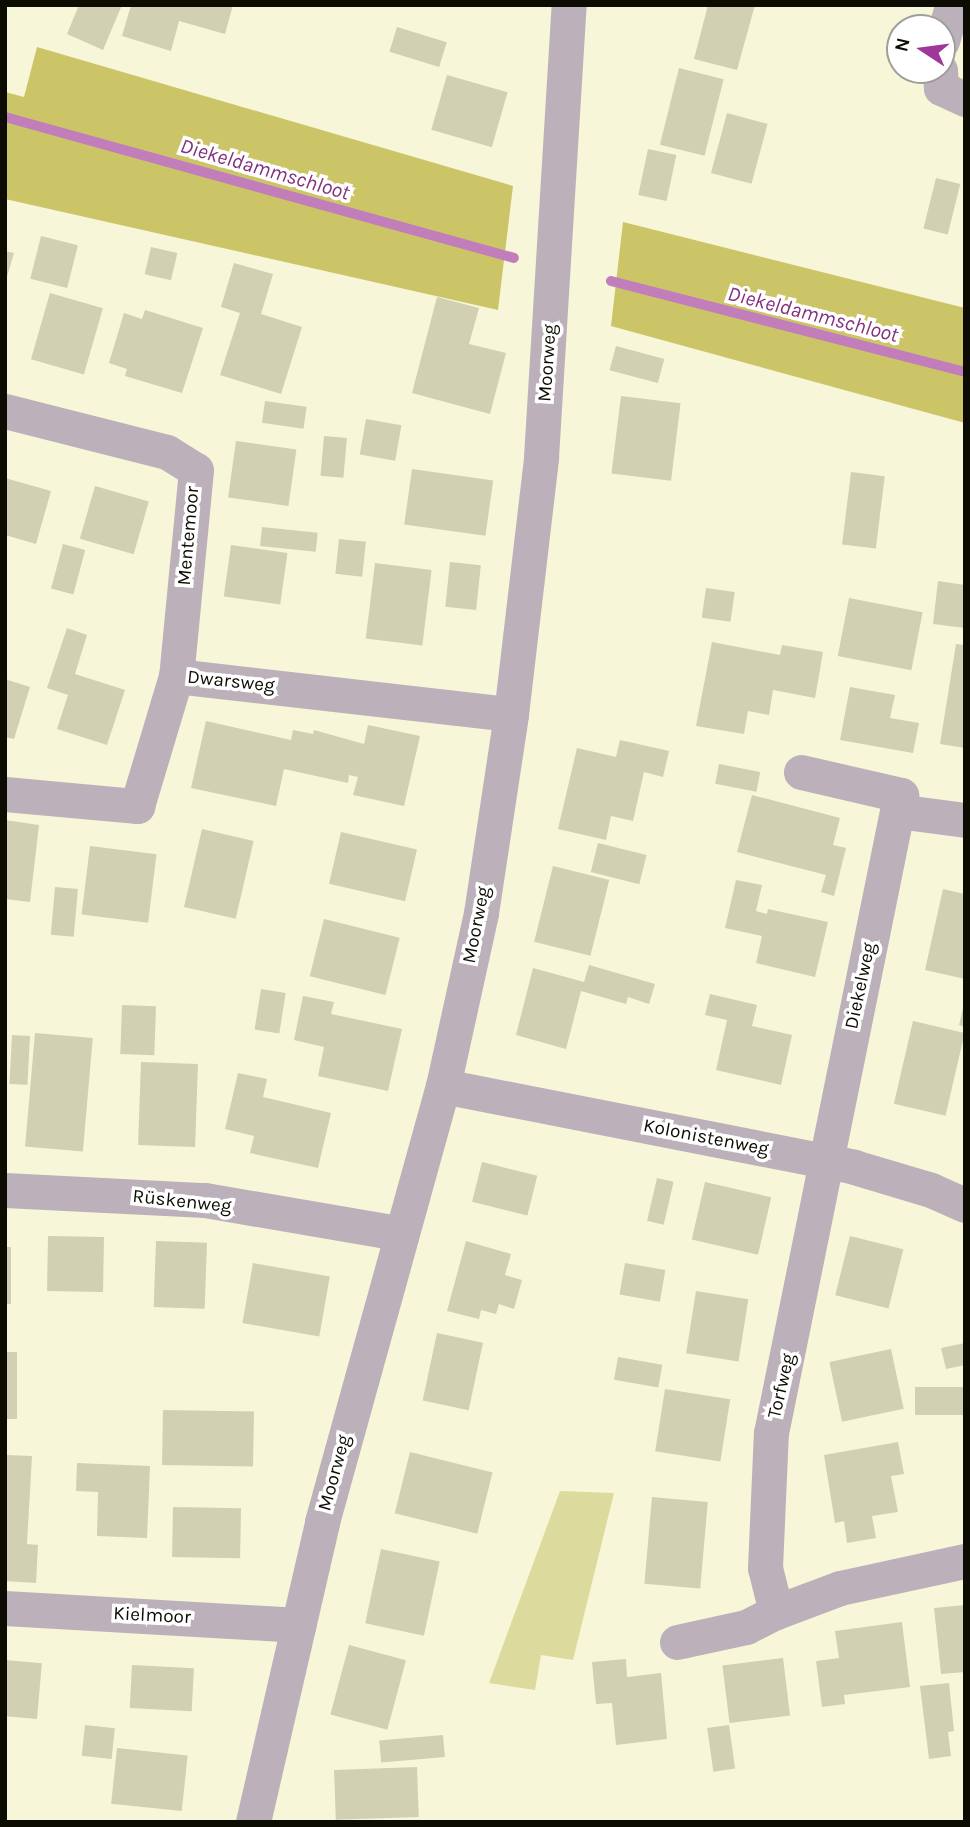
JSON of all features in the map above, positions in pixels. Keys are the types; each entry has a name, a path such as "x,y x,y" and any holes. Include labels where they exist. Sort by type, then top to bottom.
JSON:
{"street":[{"name":"Moorweg","path":"253,1822 299,1625 400,1233 443,1086 481,913 511,714 541,457 569,5"},
{"path":"941,84 941,88 965,99"},
{"name":"Mentemoor","path":"5,411 167,452 195,470 176,676"},
{"name":"Dwarsweg","path":"5,794 137,806 176,676 511,714"},
{"path":"801,772 901,795 897,811 965,820"},
{"name":"Diekelweg","path":"825,1162 897,811"},
{"name":"Kolonistenweg","path":"443,1086 825,1162 931,1190 965,1205"},
{"name":"Torfweg","path":"776,1612 765,1568 771,1433 787,1373 825,1162"},
{"name":"Rüskenweg","path":"5,1190 205,1200 400,1233"},
{"path":"677,1642 746,1627 776,1612 840,1588 965,1561"},
{"name":"Kielmoor","path":"5,1608 299,1625"}],"shaded area":[{"path":"37,47 513,186 498,310 5,199 5,92 24,97"},
{"path":"623,222 965,308 965,423 611,326"},
{"path":"560,1491 614,1493 573,1660 541,1655 535,1690 489,1683"}],"building":[{"path":"79,5 122,5 103,50 67,34"},
{"path":"131,5 233,5 225,34 179,21 171,51 122,36"},
{"path":"708,5 755,5 737,70 694,59"},
{"path":"397,27 447,42 439,67 389,52"},
{"path":"679,68 724,79 705,156 660,145"},
{"path":"447,75 508,92 492,147 431,130"},
{"path":"727,113 768,124 752,184 711,173"},
{"path":"648,149 676,155 667,201 638,195"},
{"path":"936,178 960,184 948,235 923,228"},
{"path":"41,236 78,245 67,288 30,279"},
{"path":"151,247 177,253 171,280 145,274"},
{"path":"5,251 14,253 6,280 5,280"},
{"path":"234,263 273,274 261,314 302,327 281,394 220,375 240,313 221,307"},
{"path":"50,293 103,308 84,374 31,359"},
{"path":"437,297 479,308 469,344 506,353 490,414 412,393"},
{"path":"145,310 203,328 182,393 125,376 127,369 109,363 124,313 142,319"},
{"path":"616,346 664,359 658,383 610,370"},
{"path":"621,396 681,403 671,481 611,473"},
{"path":"265,401 307,407 304,429 262,423"},
{"path":"366,419 401,425 395,461 360,454"},
{"path":"324,436 347,438 343,478 321,476"},
{"path":"236,441 296,449 288,506 228,497"},
{"path":"412,469 493,480 485,536 404,524"},
{"path":"851,472 885,476 876,549 842,544"},
{"path":"5,478 51,491 36,544 5,535"},
{"path":"95,486 149,501 134,554 80,539"},
{"path":"262,527 318,533 316,552 260,546"},
{"path":"339,539 366,542 362,577 335,574"},
{"path":"63,544 85,550 73,594 51,588"},
{"path":"231,545 287,553 280,604 224,596"},
{"path":"450,562 481,565 476,610 445,607"},
{"path":"375,563 432,570 422,645 366,638"},
{"path":"938,581 965,585 965,628 933,624"},
{"path":"706,588 735,592 731,622 702,618"},
{"path":"849,598 923,612 911,670 838,656"},
{"path":"67,628 87,635 75,674 125,690 107,745 57,729 68,695 47,688"},
{"path":"712,642 780,655 782,645 823,652 815,698 773,690 769,715 748,711 744,734 696,726"},
{"path":"956,644 965,645 965,748 940,744"},
{"path":"5,679 30,687 14,739 5,737"},
{"path":"850,687 895,695 890,718 919,723 913,753 840,740"},
{"path":"206,721 291,740 293,730 313,734 314,730 364,744 368,725 420,736 404,806 353,795 358,777 349,775 348,783 284,769 276,806 191,788"},
{"path":"620,740 669,751 663,777 644,772 633,821 611,816 606,840 558,829 577,748 616,757"},
{"path":"719,764 760,772 756,792 715,784"},
{"path":"752,795 840,818 833,845 846,848 834,896 821,892 826,875 737,852"},
{"path":"5,820 39,825 30,902 5,899"},
{"path":"202,829 254,841 236,919 184,907"},
{"path":"341,832 417,850 405,901 329,884"},
{"path":"598,843 647,855 639,884 591,872"},
{"path":"90,846 157,854 148,923 82,914"},
{"path":"553,866 609,880 590,956 534,942"},
{"path":"736,880 762,885 756,911 767,914 768,909 828,922 815,977 756,963 762,936 725,928"},
{"path":"55,887 78,889 74,937 51,935"},
{"path":"943,889 965,894 965,979 925,970"},
{"path":"324,919 400,938 385,995 310,976"},
{"path":"589,965 655,984 649,1004 628,997 626,1004 581,991 566,1049 516,1035 533,968 584,982"},
{"path":"261,989 286,993 279,1033 255,1029"},
{"path":"710,994 757,1005 752,1026 792,1035 781,1085 716,1070 727,1020 705,1015"},
{"path":"303,996 334,1002 331,1014 402,1029 388,1091 318,1076 324,1047 294,1040"},
{"path":"965,1004 965,1027 959,1025"},
{"path":"122,1005 156,1006 154,1055 120,1054"},
{"path":"913,1021 965,1033 946,1116 894,1104"},
{"path":"35,1033 93,1038 83,1152 25,1147"},
{"path":"12,1035 30,1036 27,1085 9,1084"},
{"path":"141,1062 198,1064 195,1147 138,1145"},
{"path":"238,1073 267,1079 263,1097 331,1113 318,1168 250,1153 254,1136 225,1129"},
{"path":"482,1162 537,1176 527,1216 472,1202"},
{"path":"657,1178 674,1182 664,1225 647,1221"},
{"path":"705,1182 771,1197 758,1255 692,1239"},
{"path":"48,1236 104,1237 103,1292 47,1291"},
{"path":"850,1236 903,1249 889,1308 835,1295"},
{"path":"156,1241 207,1243 205,1309 154,1307"},
{"path":"466,1241 511,1254 505,1275 522,1280 514,1309 499,1304 496,1314 481,1310 479,1319 447,1311"},
{"path":"5,1247 11,1247 11,1304 5,1304"},
{"path":"253,1263 330,1277 319,1337 242,1323"},
{"path":"625,1263 665,1270 660,1302 619,1295"},
{"path":"696,1291 748,1299 738,1362 686,1353"},
{"path":"437,1333 483,1343 469,1410 423,1400"},
{"path":"965,1343 965,1365 946,1369 941,1348"},
{"path":"891,1349 904,1409 842,1422 829,1362"},
{"path":"5,1352 17,1352 17,1419 5,1419"},
{"path":"618,1357 662,1365 658,1387 614,1380"},
{"path":"915,1387 965,1387 965,1415 915,1415"},
{"path":"665,1389 730,1399 720,1462 655,1451"},
{"path":"163,1410 254,1412 253,1467 162,1465"},
{"path":"898,1442 904,1474 891,1476 898,1512 872,1516 876,1538 847,1543 844,1521 835,1523 824,1455"},
{"path":"410,1452 492,1473 477,1534 395,1513"},
{"path":"5,1455 32,1456 27,1544 38,1545 36,1583 5,1581"},
{"path":"77,1463 150,1466 147,1538 97,1536 98,1492 76,1491"},
{"path":"652,1497 708,1502 700,1589 644,1584"},
{"path":"173,1507 241,1508 240,1558 172,1557"},
{"path":"381,1549 440,1561 424,1636 365,1623"},
{"path":"965,1605 965,1672 941,1674 934,1608"},
{"path":"902,1622 910,1687 844,1695 845,1704 822,1707 816,1661 839,1658 835,1631"},
{"path":"349,1645 406,1660 387,1730 330,1715"},
{"path":"783,1658 790,1716 730,1723 722,1665"},
{"path":"626,1659 627,1677 661,1673 667,1739 616,1745 612,1703 596,1704 592,1662"},
{"path":"5,1660 42,1663 37,1719 5,1716"},
{"path":"132,1665 194,1668 192,1711 130,1708"},
{"path":"949,1683 954,1731 948,1732 951,1756 929,1759 920,1686"},
{"path":"85,1725 115,1728 112,1759 82,1756"},
{"path":"729,1725 735,1769 713,1772 707,1728"},
{"path":"443,1735 445,1757 381,1762 379,1741"},
{"path":"117,1748 188,1755 182,1811 111,1804"},
{"path":"417,1767 419,1817 336,1820 334,1770"}],"waterway":[{"name":"Diekeldammschloot","path":"5,117 514,258"},
{"name":"Diekeldammschloot","path":"611,281 965,372"}]}
